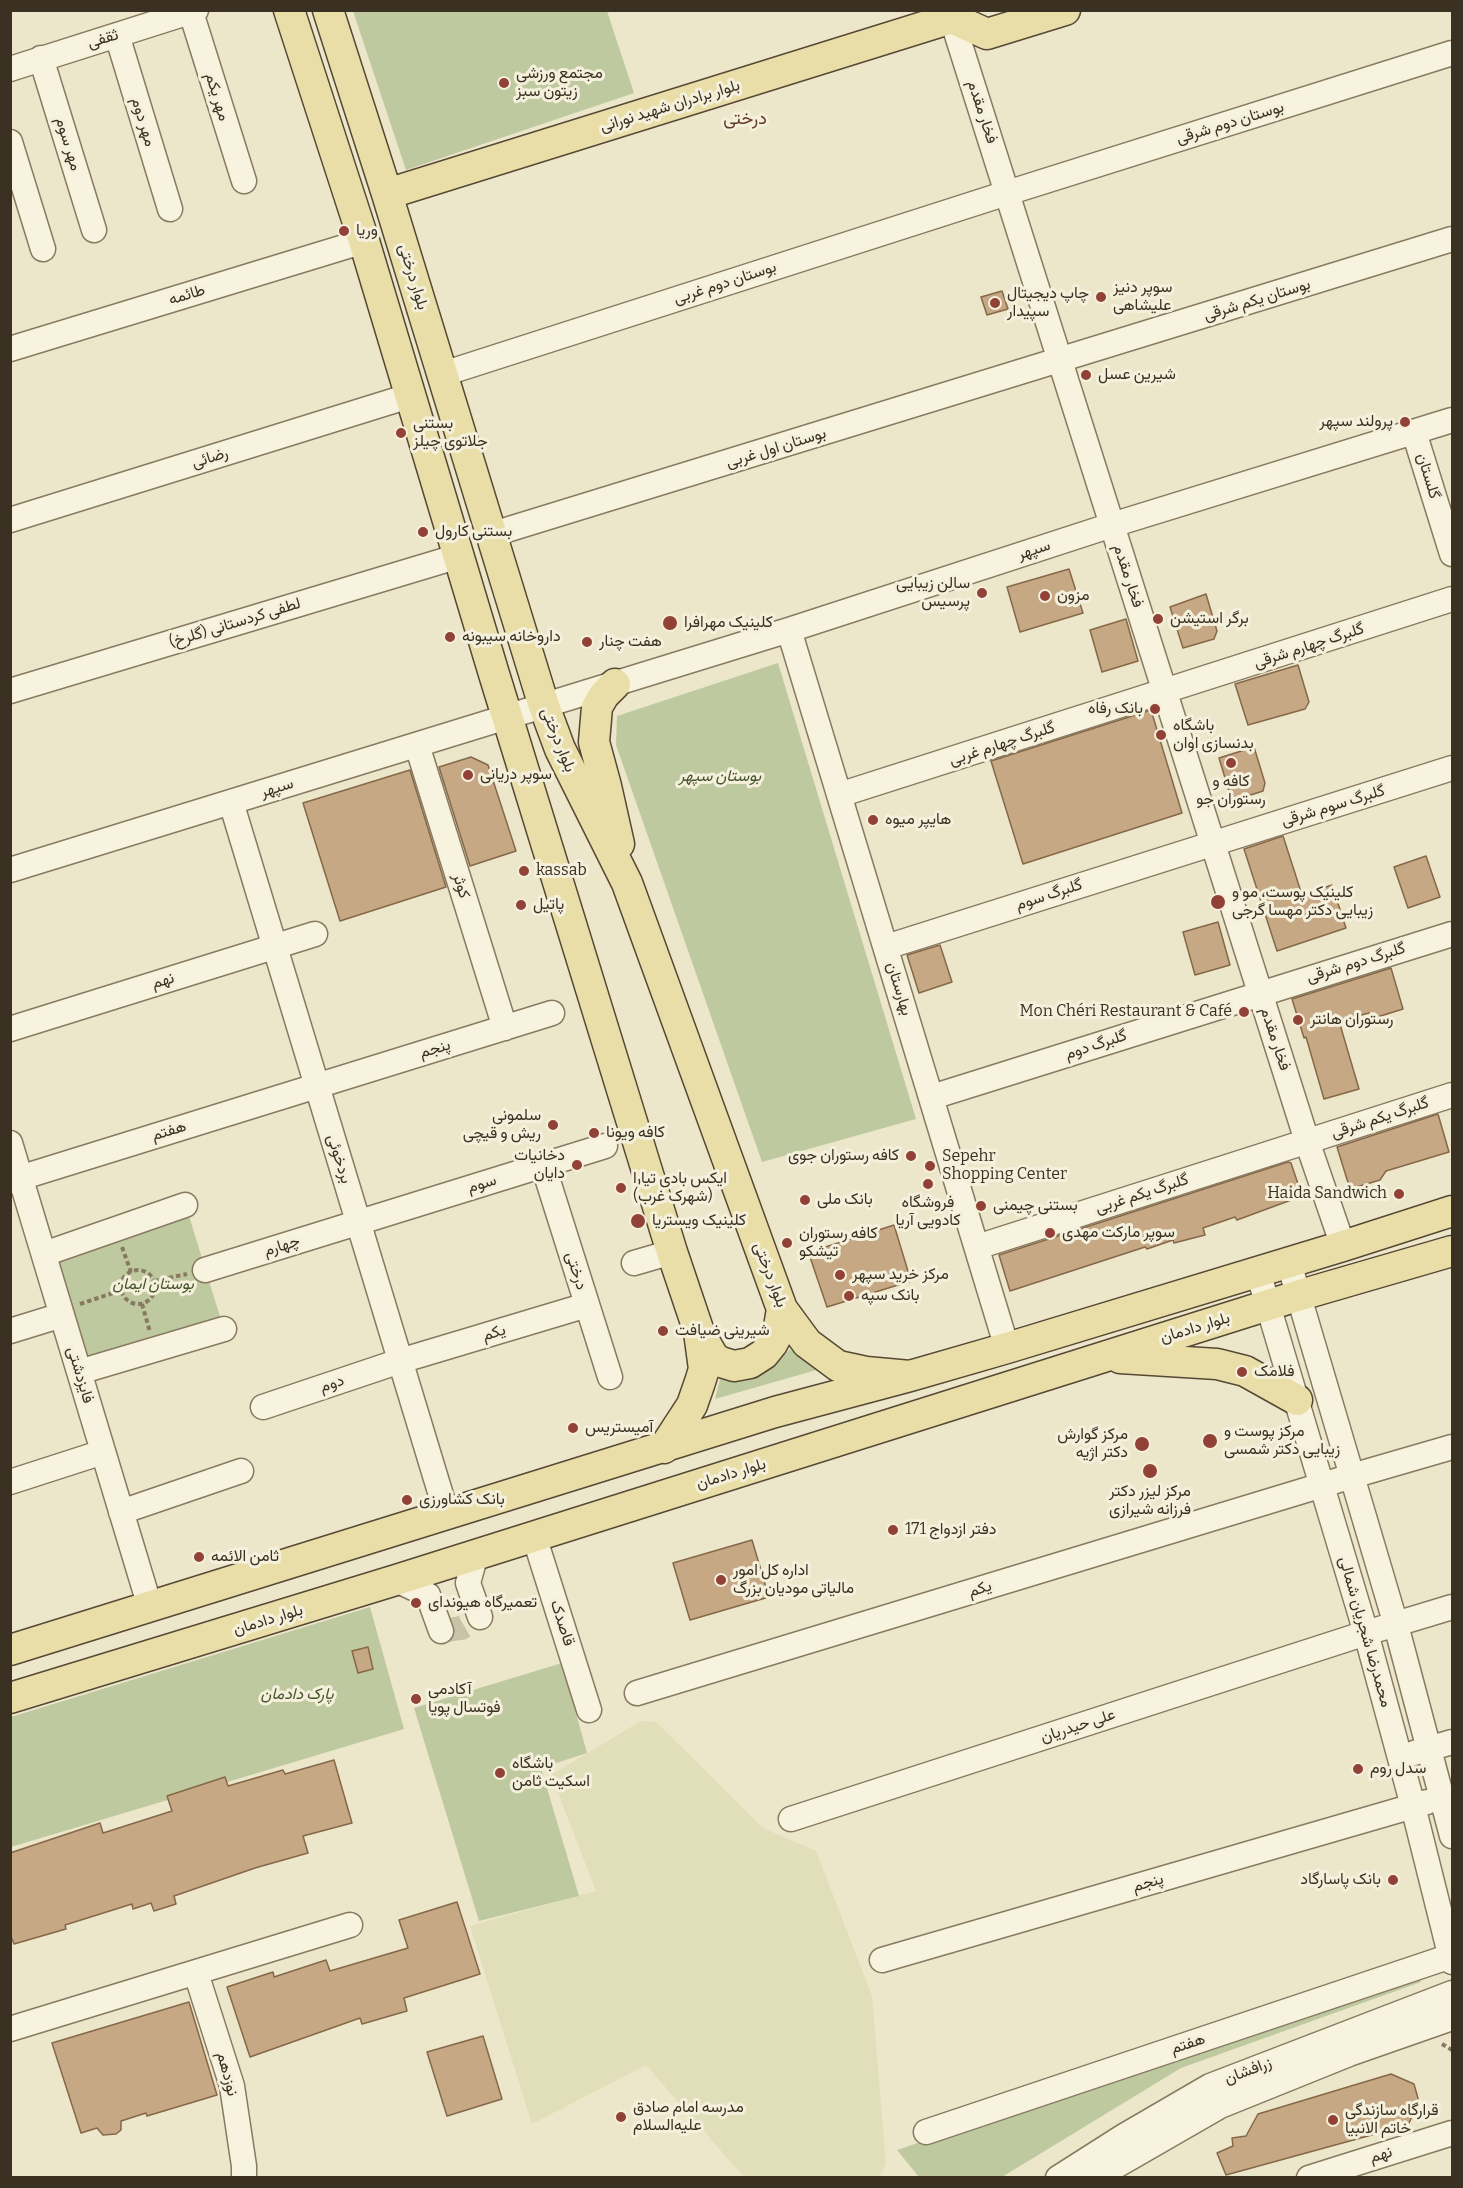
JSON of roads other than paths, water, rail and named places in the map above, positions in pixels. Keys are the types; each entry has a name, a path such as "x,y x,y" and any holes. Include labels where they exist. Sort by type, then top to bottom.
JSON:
{"main road":[{"path":"289,10 364,241 507,717 672,1252 699,1332 704,1369 692,1405 664,1448"},
{"name":"بلوار درختی","path":"328,10 443,374 490,535 544,706 560,749 627,883 782,1310 807,1343 838,1366 866,1372 910,1376"},
{"path":"954,13 987,34 1065,10"},
{"name":"بلوار برادران شهید نورانی","path":"387,194 954,13"},
{"path":"479,620 513,609"},
{"path":"615,684 604,695 597,707 594,742 627,883"},
{"path":"544,831 541,802 542,790 546,784 563,781 587,806"},
{"path":"10,1650 774,1412 1007,1348 1452,1211"},
{"name":"بلوار دادمان","path":"10,1698 396,1580 1297,1296 1452,1251"},
{"path":"699,1332 714,1358 734,1366 750,1363 764,1354 772,1344 778,1333 782,1310"},
{"path":"1102,1357 1217,1364 1245,1371 1297,1400"}],"street":[{"name":"ثقفی","path":"10,69 193,11"},
{"name":"مهر یکم","path":"193,11 244,181"},
{"name":"فخار مقدم","path":"954,13 1007,193 1307,1141 1343,1246"},
{"name":"مهر دوم","path":"117,35 170,209"},
{"name":"بوستان دوم شرقی","path":"1007,193 1452,53"},
{"name":"مهر سوم","path":"41,58 94,230"},
{"path":"10,142 43,249"},
{"name":"بوستان دوم غربی","path":"443,374 1007,193"},
{"name":"بوستان یکم شرقی","path":"1061,361 1452,239"},
{"name":"طائمه","path":"10,349 364,241"},
{"name":"بوستان اول غربی","path":"490,535 1061,361"},
{"name":"رضائی","path":"10,520 409,396"},
{"name":"سپهر","path":"10,870 789,630 1112,525 1452,420"},
{"name":"گلستان","path":"1414,432 1452,554"},
{"name":"لطفی کردستانی (گلرخ)","path":"10,691 459,556"},
{"name":"گلبرگ چهارم شرقی","path":"1165,692 1452,599"},
{"name":"بهارستان","path":"789,630 1007,1348"},
{"name":"گلبرگ چهارم غربی","path":"840,795 1165,692"},
{"name":"کوثر","path":"417,744 505,1028"},
{"name":"گلبرگ سوم شرقی","path":"1213,843 1452,768"},
{"name":"بردخوئی","path":"231,802 447,1515"},
{"name":"گلبرگ سوم","path":"886,947 1213,843"},
{"name":"نهم","path":"10,1029 315,934"},
{"name":"گلبرگ دوم شرقی","path":"1260,993 1452,934"},
{"name":"گلبرگ دوم","path":"932,1097 1260,993"},
{"name":"پنجم","path":"317,1086 552,1013"},
{"name":"هفتم","path":"16,1179 317,1086"},
{"name":"گلبرگ یکم شرقی","path":"1307,1141 1452,1095"},
{"name":"گلبرگ یکم غربی","path":"977,1247 1307,1141"},
{"name":"فایزدشتی","path":"10,1143 16,1179 66,1311 80,1372 150,1607"},
{"name":"سوم","path":"359,1222 605,1146"},
{"name":"درختی","path":"543,1165 610,1377"},
{"path":"44,1254 185,1205"},
{"name":"چهارم","path":"206,1270 359,1222"},
{"path":"634,1263 672,1252"},
{"name":"محمدرضا شجریان شمالی","path":"1288,1263 1396,1625 1441,1746 1442,1797 1452,1836"},
{"name":"محمدرضا شجریان شمالی","path":"1258,1272 1366,1633 1413,1806 1443,1887 1452,1959"},
{"name":"یکم","path":"400,1361 587,1305"},
{"path":"10,1331 66,1311"},
{"path":"80,1372 224,1329"},
{"name":"دوم","path":"263,1407 400,1361"},
{"name":"یکم","path":"638,1694 1452,1447"},
{"path":"10,1482 104,1452"},
{"path":"121,1512 240,1471"},
{"name":"قاصدک","path":"534,1536 589,1710"},
{"path":"476,1554 468,1582 480,1617"},
{"path":"396,1580 428,1595 441,1631"},
{"name":"علی حیدریان","path":"791,1819 1452,1607"},
{"path":"1400,1757 1441,1746"},
{"name":"پنجم","path":"882,1960 1442,1797"},
{"path":"10,2030 350,1925"},
{"name":"هفتم","path":"926,2132 1452,1959"},
{"name":"نوزدهم","path":"196,1973 232,2086 244,2178"},
{"name":"زرافشان","path":"1058,2178 1210,2086 1452,1993"},
{"name":"زرافشان","path":"1095,2178 1220,2106 1349,2054 1452,2018"},
{"name":"نهم","path":"1309,2178 1452,2133"}],"tunnel":[{"path":"441,1631 461,1628 480,1617"}],"place":[{"name":"مجتمع ورزشی زیتون سبز","path":"504,83"},
{"name":"وریا","path":"344,231"},
{"name":"سوپر دنيز عليشاهى","path":"1101,297"},
{"name":"چاپ دیجیتال سپیدار","path":"995,303"},
{"name":"شیرین عسل","path":"1086,375"},
{"name":"پرولند سپهر","path":"1405,422"},
{"name":"بستنی جلاتوی چیلز","path":"401,433"},
{"name":"بستنی کارول","path":"423,532"},
{"name":"سالن زیبایی پرسیس","path":"982,593"},
{"name":"مزون","path":"1045,596"},
{"name":"برگر استیشن","path":"1158,619"},
{"name":"کلینیک مهرافرا","path":"670,623"},
{"name":"داروخانه سیبونه","path":"450,637"},
{"name":"هفت چنار","path":"587,642"},
{"name":"بانک رفاه","path":"1155,709"},
{"name":"باشگاه بدنسازی اوان","path":"1161,735"},
{"name":"کافه و رستوران جو","path":"1231,763"},
{"name":"سوپر دریانی","path":"468,775"},
{"name":"هايپر ميوه","path":"873,820"},
{"name":"kassab","path":"524,871"},
{"name":"کلینیک پوست، مو و زیبایی دکتر مهسا گرجی","path":"1218,902"},
{"name":"پاتیل","path":"521,905"},
{"name":"Mon Chéri Restaurant & Café","path":"1244,1012"},
{"name":"رستوران هانتر","path":"1298,1020"},
{"name":"سلمونی ریش و قیچی","path":"553,1125"},
{"name":"کافه ویونا","path":"594,1133"},
{"name":"کافه رستوران جوی","path":"911,1156"},
{"name":"دخانیات دایان","path":"577,1165"},
{"name":"Sepehr Shopping Center","path":"930,1166"},
{"name":"فروشگاه کادویی آریا","path":"928,1184"},
{"name":"ایکس بادی تیارا (شهرک غرب)","path":"621,1188"},
{"name":"Haida Sandwich","path":"1399,1194"},
{"name":"بانک ملی","path":"805,1200"},
{"name":"بستنی چیمنی","path":"981,1206"},
{"name":"کلینیک ویستریا","path":"638,1221"},
{"name":"سوپر مارکت مهدی","path":"1050,1233"},
{"name":"کافه رستوران تیشکو","path":"787,1243"},
{"name":"مرکز خرید سپهر","path":"840,1275"},
{"name":"بانک سپه","path":"849,1296"},
{"name":"شیرینی ضیافت","path":"663,1331"},
{"name":"فلامک","path":"1242,1372"},
{"name":"آمیستریس","path":"573,1428"},
{"name":"مرکز پوست و زیبایی دکتر شمسی","path":"1210,1441"},
{"name":"مرکز گوارش دکتر اژیه","path":"1142,1444"},
{"name":"مرکز لیزر دکتر فرزانه شیرازی","path":"1150,1471"},
{"name":"بانک کشاورزی","path":"407,1500"},
{"name":"دفتر ازدواج 171","path":"893,1530"},
{"name":"ثامن الائمه","path":"199,1557"},
{"name":"اداره کل امور مالیاتی مودیان بزرگ","path":"721,1580"},
{"name":"تعمیرگاه هیوندای","path":"416,1603"},
{"name":"آکادمی فوتسال پویا","path":"416,1699"},
{"name":"سدل روم","path":"1358,1769"},
{"name":"باشگاه اسکیت ثامن","path":"500,1773"},
{"name":"بانک پاسارگاد","path":"1393,1880"},
{"name":"مدرسه امام صادق علیه‌السلام","path":"621,2117"},
{"name":"قرارگاه سازندگی خاتم الانبیا","path":"1333,2120"}],"district":[{"name":"درختی","path":"745,119"}],"park label":[{"name":"بوستان سپهر","path":"720,777"},
{"name":"بوستان ایمان","path":"153,1285"},
{"name":"پارک دادمان","path":"297,1695"}]}
